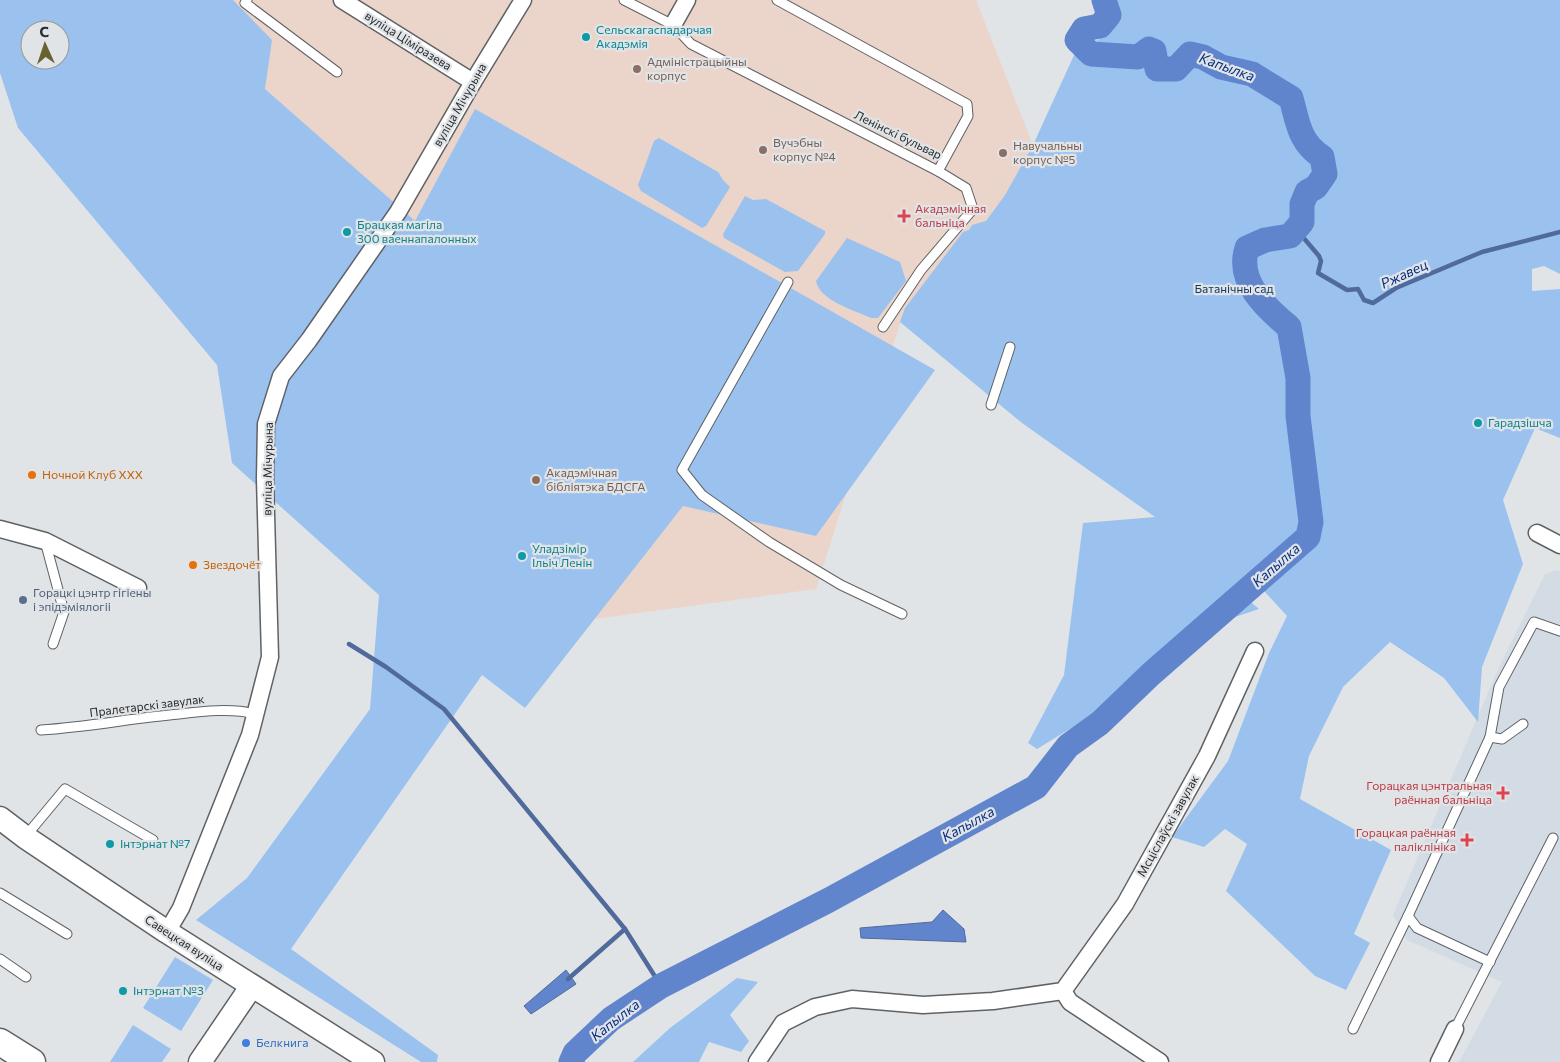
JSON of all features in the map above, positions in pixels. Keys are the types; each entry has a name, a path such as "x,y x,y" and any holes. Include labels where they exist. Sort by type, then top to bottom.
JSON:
{"main road":[{"name":"Савецкая вуліца","path":"0,818 24,837 251,987 373,1062"},
{"path":"200,1062 251,987"},
{"path":"0,1042 32,1062"}],"street":[{"name":"вуліца Ціміразева","path":"342,0 473,82"},
{"name":"вуліца Мічурына","path":"167,932 182,908 256,714 270,657 265,479 266,424 281,376 309,340 398,212 523,0"},
{"path":"674,25 687,0"},
{"path":"0,529 45,541 138,588"},
{"path":"1537,533 1560,544"},
{"name":"Мсціслаўскі завулак","path":"1063,991 1130,895 1207,756 1255,651"},
{"path":"757,1062 783,1023 815,1007 852,999 923,1005 993,1001 1063,991 1070,1002 1160,1062"},
{"path":"1439,1062 1455,1029"}],"lane":[{"path":"247,0 244,4 337,72"},
{"path":"624,0 674,25"},
{"name":"Ленінскі бульвар","path":"674,25 690,44 938,171 968,116 967,104 777,0"},
{"path":"882,327 921,270 973,209 966,188 938,171"},
{"path":"788,282 682,470 702,494 769,542 841,585 902,614"},
{"path":"991,405 1010,347"},
{"path":"45,541 64,612 53,644"},
{"path":"1353,1028 1408,916 1490,737 1499,687 1534,622 1560,631"},
{"name":"Пралетарскі завулак","path":"41,730 83,727 144,717 203,712 238,710 256,714"},
{"path":"1490,737 1502,739 1523,724"},
{"path":"24,837 65,789 154,840"},
{"path":"1455,1029 1553,838"},
{"path":"0,893 66,934"},
{"path":"1408,916 1417,928 1490,962"},
{"path":"0,959 26,976"}],"shaded area":[{"path":"92,0 976,0 1033,145 1005,195 983,226 905,308 816,589 432,641"},
{"name":"Горацкая цэнтральная раённая бальніца","path":"1556,570 1560,572 1560,1062 1459,1062 1502,982 1407,940 1393,915 1499,667 1545,574"},
{"path":"943,910 964,929 966,942 861,938 860,928 932,922"},
{"path":"566,970 576,984 531,1014 524,1006"}],"green space":[{"path":"0,0 233,0 272,40 265,89 415,221 475,109 935,370 816,536 683,506 525,708 482,675 291,949 438,1055 437,1062 421,1062 196,920 247,878 370,709 379,595 232,463 217,365 18,128 0,73"},
{"name":"Батанічны сад","path":"1114,0 1560,0 1560,274 1544,266 1532,269 1532,291 1560,289 1560,438 1535,428 1503,500 1523,564 1482,667 1478,722 1444,678 1390,642 1343,687 1309,756 1300,799 1391,850 1354,934 1370,943 1346,990 1315,976 1226,891 1247,844 1225,829 1204,847 1172,837 1228,761 1269,653 1287,616 1264,591 1249,579 1237,590 1259,609 1190,632 1091,716 1037,749 1028,743 1064,675 1083,523 1155,517 1022,423 900,322 905,308 963,232 969,230 972,225 986,221 1005,195 1033,145 1075,53 1101,38"},
{"path":"659,138 718,172 730,187 706,226 702,228 641,191 638,185 654,141"},
{"path":"745,196 753,200 766,199 825,231 825,234 798,271 785,272 724,238 723,234"},
{"path":"847,238 900,262 906,281 878,318 871,318 839,304 824,294 816,281"},
{"path":"175,957 213,980 181,1031 143,1008"},
{"path":"737,978 758,982 730,1015 749,1041 741,1052 709,1042 699,1062 633,1062 670,1028"},
{"path":"133,1025 171,1049 162,1062 110,1062"}],"waterway":[{"name":"Капылка","path":"571,1062 575,1053 611,1019 661,986 829,900 1036,787 1068,746 1100,723 1151,674 1308,537 1311,522 1298,416 1298,378 1289,327 1255,293 1249,282 1245,260 1247,248 1265,240 1290,236 1302,222 1302,204 1307,192 1316,187 1325,174 1322,157 1308,145 1300,131 1291,98 1252,74 1221,67 1203,57 1190,54 1176,69 1157,69 1154,51 1149,49 1138,57 1091,54 1077,40 1084,29 1100,26 1109,15 1104,0"},
{"name":"Ржавец","path":"1296,229 1319,256 1321,261 1318,273 1347,290 1358,289 1364,300 1373,303 1396,288 1482,252 1560,232"},
{"path":"349,644 386,667 444,709 625,929 661,986"},
{"path":"568,979 625,929"}],"place":[{"name":"Сельскагаспадарчая Акадэмія","path":"586,37"},
{"name":"Адміністрацыйны корпус","path":"637,69"},
{"name":"Вучэбны корпус №4","path":"763,150"},
{"name":"Навучальны корпус №5","path":"1003,153"},
{"name":"Акадэмічная бальніца","path":"904,216"},
{"name":"Брацкая магіла 300 ваеннапалонных","path":"347,232"},
{"name":"Гарадзішча","path":"1478,423"},
{"name":"Ночной Клуб ХХХ","path":"32,475"},
{"name":"Акадэмічная бібліятэка БДСГА","path":"536,480"},
{"name":"Уладзімір Ільіч Ленін","path":"522,556"},
{"name":"Звездочёт","path":"193,565"},
{"name":"Горацкі цэнтр гігіены і эпідэміялогіі","path":"23,600"},
{"name":"Горацкая цэнтральная раённая бальніца","path":"1503,793"},
{"name":"Горацкая раённая паліклініка","path":"1467,840"},
{"name":"Інтэрнат №7","path":"110,844"},
{"name":"Інтэрнат №3","path":"123,991"},
{"name":"Белкнига","path":"246,1043"}]}
